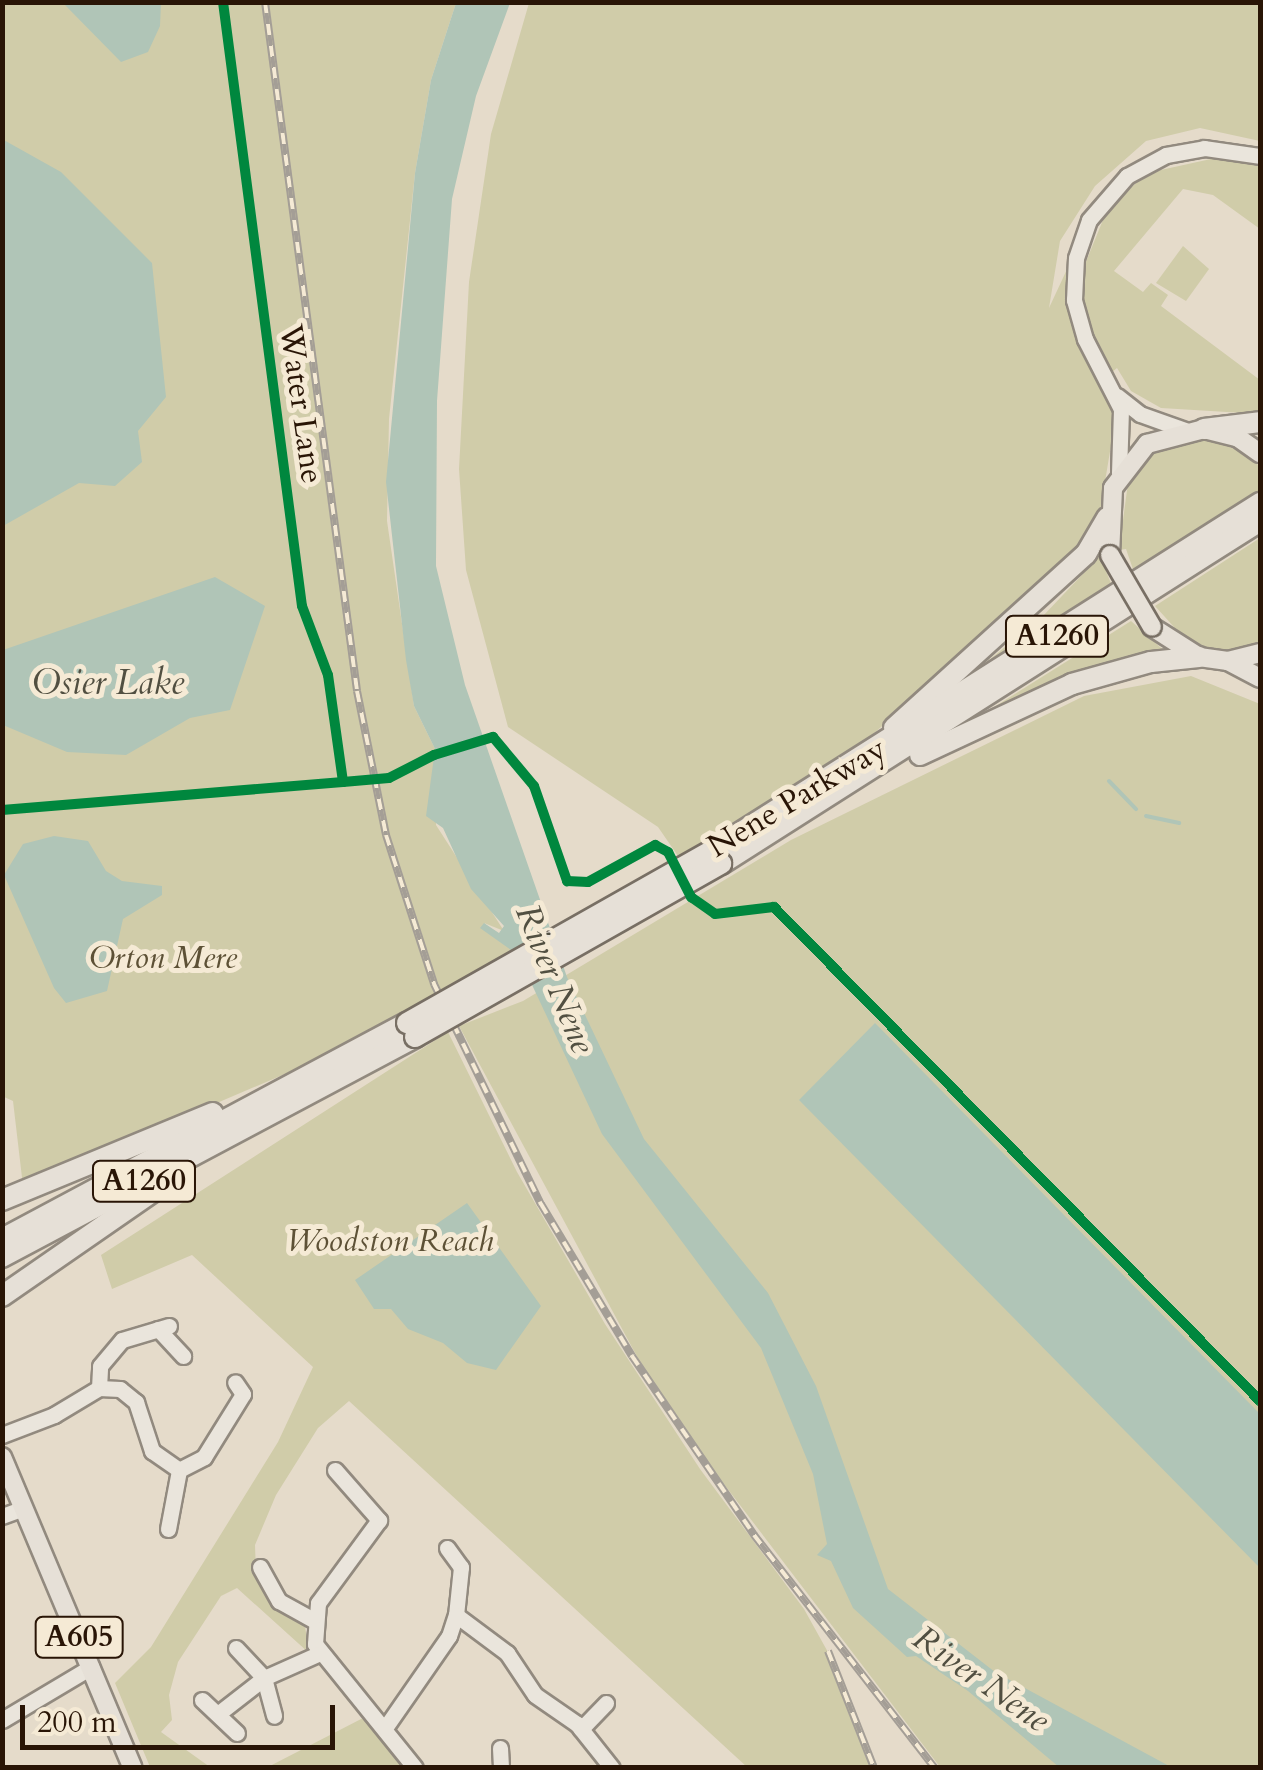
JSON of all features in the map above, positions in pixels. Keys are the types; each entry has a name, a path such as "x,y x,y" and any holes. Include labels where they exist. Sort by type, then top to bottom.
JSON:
{"highway":[{"path":"1194,429 1260,422"},
{"name":"Nene Parkway","path":"852,775 1260,503"},
{"path":"852,775 1086,554 1106,518"},
{"name":"Nene Parkway","path":"2,1239 411,1030 717,857 1260,522"},
{"path":"852,775 1072,684 1151,662 1199,657"},
{"path":"2,1200 283,1096"},
{"path":"2,1296 283,1096"},
{"name":"Nene Parkway","path":"2,1256 283,1096"}],"main road":[{"path":"1260,453 1237,437 1194,429 1147,444 1120,474 1106,518 1110,555 1152,627 1199,657 1228,661 1260,678"},
{"path":"1228,661 1260,653"},
{"name":"A605","path":"2,1457 133,1768"}],"street":[{"path":"1120,474 1123,429 1114,393 1084,339 1074,300 1076,258 1089,220 1126,176 1166,155 1204,148 1260,156"},
{"path":"1114,393 1140,414 1194,429"},
{"path":"98,1388 109,1350 164,1327 183,1356"},
{"path":"179,1470 204,1457 243,1394 235,1382"},
{"path":"2,1435 54,1415 98,1388 120,1389 136,1402 152,1450 179,1470"},
{"path":"168,1529 179,1470"},
{"path":"335,1470 379,1520 312,1618 318,1654 416,1768"},
{"path":"2,1516 24,1508"},
{"path":"385,1728 449,1636 456,1615 461,1567 447,1548"},
{"path":"260,1567 279,1601 312,1618"},
{"path":"456,1615 506,1654 535,1695 581,1728 612,1768"},
{"path":"236,1648 264,1678 274,1716"},
{"path":"219,1713 264,1678 318,1654"},
{"path":"2,1720 92,1668"},
{"path":"202,1700 237,1733"},
{"path":"581,1728 606,1703"},
{"path":"500,1748 502,1768"}],"green space":[{"path":"2,3 456,3 431,80 415,173 389,419 387,521 414,706 435,749 436,825 504,931 484,923 514,951 369,1038 23,1186 13,1101 2,1096"},
{"path":"529,3 1260,3 1260,141 1200,128 1146,141 1095,186 1060,241 1049,308 1069,265 1068,307 1117,409 1099,518 1082,551 848,756 678,856 658,827 508,727 466,570 459,469 469,282 491,134"},
{"path":"1220,157 1260,164 1260,229 1213,195 1183,189 1114,271 1143,292 1151,283 1168,295 1161,306 1260,380 1260,414 1161,408 1131,391 1117,368 1111,373 1084,314 1083,269 1107,210 1147,173"},
{"path":"1183,246 1209,269 1186,301 1156,283"},
{"path":"1208,438 1252,456 1260,468 1260,494 1136,578 1126,549 1119,550 1128,483 1144,455 1163,444"},
{"path":"1260,538 1260,650 1230,656 1205,652 1171,632 1174,627 1155,606"},
{"path":"1100,556 1114,591 905,728 1042,617"},
{"path":"1131,621 1169,655 967,724"},
{"path":"1191,676 1260,704 1260,1767 940,1767 662,1403 459,1026 523,1001 791,840 1084,696"},
{"name":"Woodston Reach","path":"448,1032 517,1172 605,1324 700,1469 804,1609 839,1672 874,1767 747,1767 349,1401 318,1428 276,1495 255,1545 256,1573 269,1600 305,1626 309,1653 237,1588 221,1596 178,1662 169,1695 172,1720 161,1732 210,1767 150,1767 115,1683 151,1647 278,1442 313,1367 192,1255 112,1289 101,1255"},
{"path":"363,1718 406,1768 266,1768"}],"water":[{"path":"63,3 161,3 160,26 148,52 121,62"},
{"name":"River Nene","path":"456,3 510,3 476,96 452,199 437,401 436,566 465,685 567,977 644,1139 768,1293 816,1386 888,1589 995,1672 1171,1767 1059,1767 968,1691 916,1656 907,1657 853,1608 831,1561 817,1555 827,1544 813,1474 761,1348 602,1134 518,955 480,928 484,923 499,933 504,926 471,889 443,828 426,816 435,749 414,706 386,482 415,173 431,80"},
{"path":"2,139 61,172 152,263 166,397 138,431 142,462 115,486 79,483 3,526"},
{"name":"Osier Lake","path":"215,577 265,606 230,710 190,718 126,755 67,752 3,725 3,650"},
{"name":"Orton Mere","path":"54,836 88,841 106,871 122,881 162,886 162,895 123,919 107,991 66,1003 54,988 4,875 23,844"},
{"path":"875,1023 1260,1414 1260,1568 799,1100"},
{"path":"467,1203 541,1306 496,1370 467,1363 443,1343 408,1329 391,1309 374,1309 355,1280"}],"waterway":[{"path":"1109,781 1136,809"},
{"path":"1146,816 1179,823"}],"railway":[{"path":"265,2 357,691 386,835 434,984 541,1204 632,1356 754,1535 935,1768"},
{"path":"828,1651 874,1768"}],"cycle path":[{"name":"Water Lane","path":"223,2 302,606 328,675 343,782 389,778 434,755 493,737 534,786 567,881 588,882 655,845 668,852 691,897 715,914 774,907 1260,1401"},
{"path":"2,810 343,782"}]}
